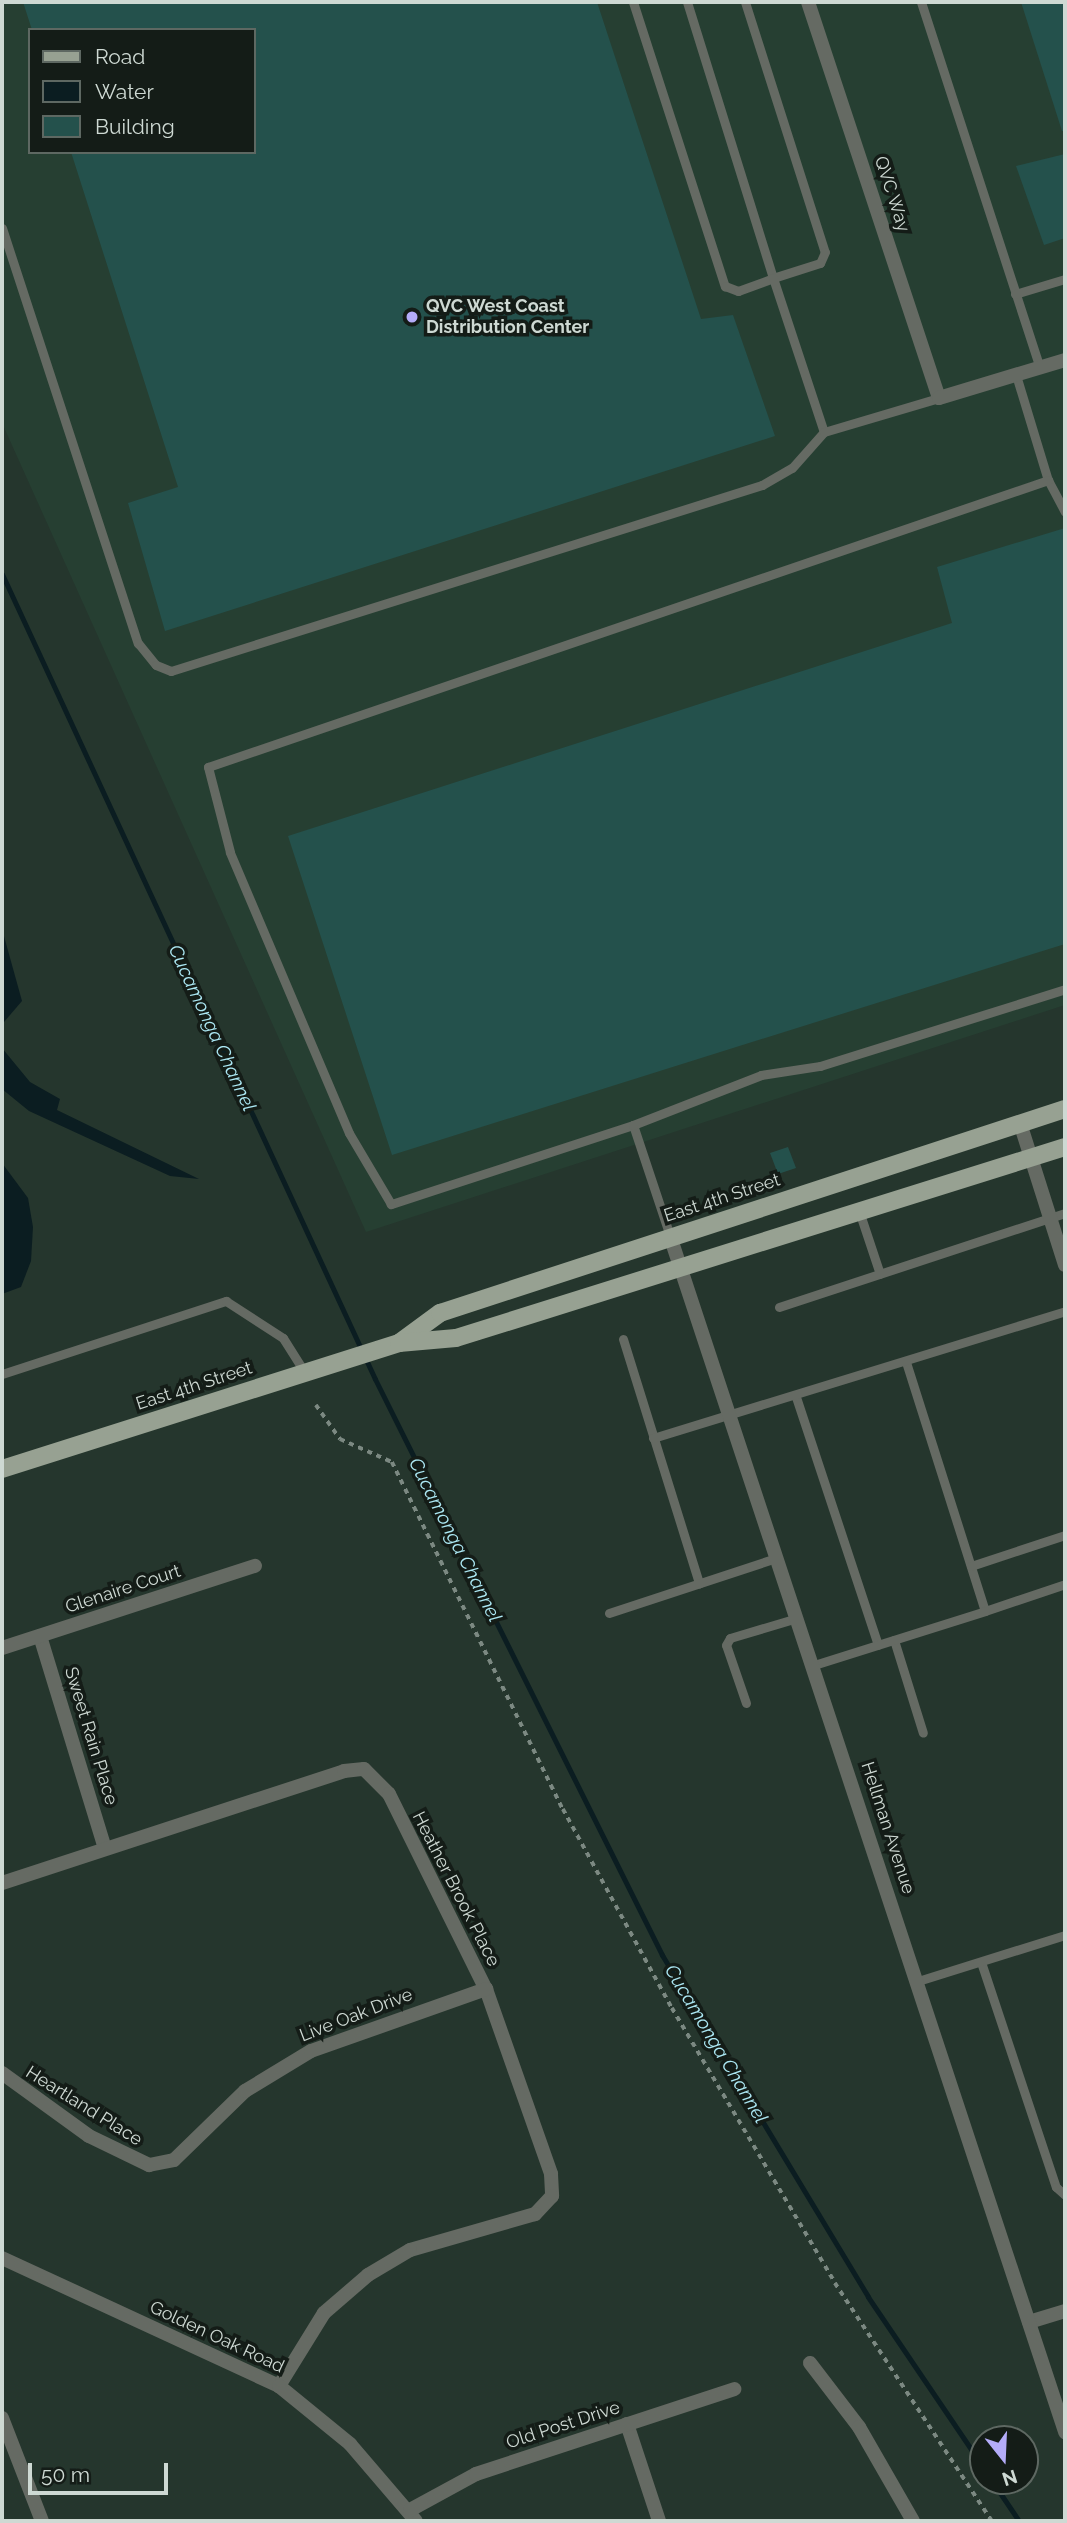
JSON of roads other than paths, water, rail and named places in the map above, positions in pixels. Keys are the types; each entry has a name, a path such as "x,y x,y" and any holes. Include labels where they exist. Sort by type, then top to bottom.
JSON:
{"main road":[{"name":"East 4th Street","path":"399,1343 440,1313 1065,1109"},
{"name":"East 4th Street","path":"2,1469 399,1343 456,1338 1065,1147"}],"street":[{"name":"QVC Way","path":"808,2 939,398"},
{"path":"939,398 1065,360"},
{"path":"1020,1123 1065,1265"},
{"name":"Hellman Avenue","path":"670,1237 727,1419 814,1665 1065,2432"},
{"name":"Glenaire Court","path":"2,1648 256,1566"},
{"name":"Sweet Rain Place","path":"40,1636 105,1847"},
{"name":"Heather Brook Place","path":"2,1883 105,1847 364,1769 389,1794 486,1989 551,2174 552,2196 535,2214 410,2250 368,2275 324,2313 279,2386"},
{"name":"Live Oak Drive","path":"149,2165 174,2160 245,2091 311,2051 486,1989"},
{"name":"Heartland Place","path":"2,2073 101,2144 149,2165"},
{"name":"Golden Oak Road","path":"3,2261 279,2386 350,2445 413,2516"},
{"path":"1029,2322 1065,2311"},
{"path":"810,2362 859,2427 913,2521"},
{"name":"Old Post Drive","path":"413,2516 476,2474 734,2389"},
{"path":"2,2418 43,2521"},
{"path":"627,2424 659,2521"}],"lane":[{"path":"633,2 724,286 738,291 820,263 825,251 745,2"},
{"path":"687,2 824,432"},
{"path":"921,2 1040,368"},
{"path":"2,228 138,643 156,665 171,671 762,485 792,468 824,432 939,398"},
{"path":"1015,294 1065,279"},
{"path":"1016,375 1048,480 1065,512"},
{"path":"1048,480 208,767 230,852 349,1133 391,1204 633,1125 761,1074 820,1066 1065,989"},
{"path":"633,1125 670,1237"},
{"path":"859,1211 880,1275"},
{"path":"779,1307 1065,1213"},
{"path":"2,1374 226,1301 283,1338 305,1373"},
{"path":"653,1438 727,1419 1065,1311"},
{"path":"623,1339 699,1583"},
{"path":"906,1362 985,1611"},
{"path":"796,1397 878,1645"},
{"path":"971,1566 1065,1535"},
{"path":"609,1613 776,1558"},
{"path":"814,1665 1065,1584"},
{"path":"746,1703 726,1645 797,1618"},
{"path":"894,1640 923,1733"},
{"path":"918,1981 1065,1935"},
{"path":"981,1962 1056,2187 1065,2195"}],"water":[{"path":"2,929 22,1001 4,1022 2,1022"},
{"path":"2,1048 30,1082 60,1099 57,1110 199,1179 170,1176 29,1111 2,1089"},
{"path":"2,1163 28,1198 33,1227 31,1261 21,1287 2,1294"}],"waterway":[{"name":"Cucamonga Channel","path":"2,574 375,1379 662,1955 868,2297 969,2446"},
{"name":"Cucamonga Channel","path":"1001,2495 1019,2521"}],"place":[{"name":"QVC West Coast Distribution Center","path":"412,317"}]}
